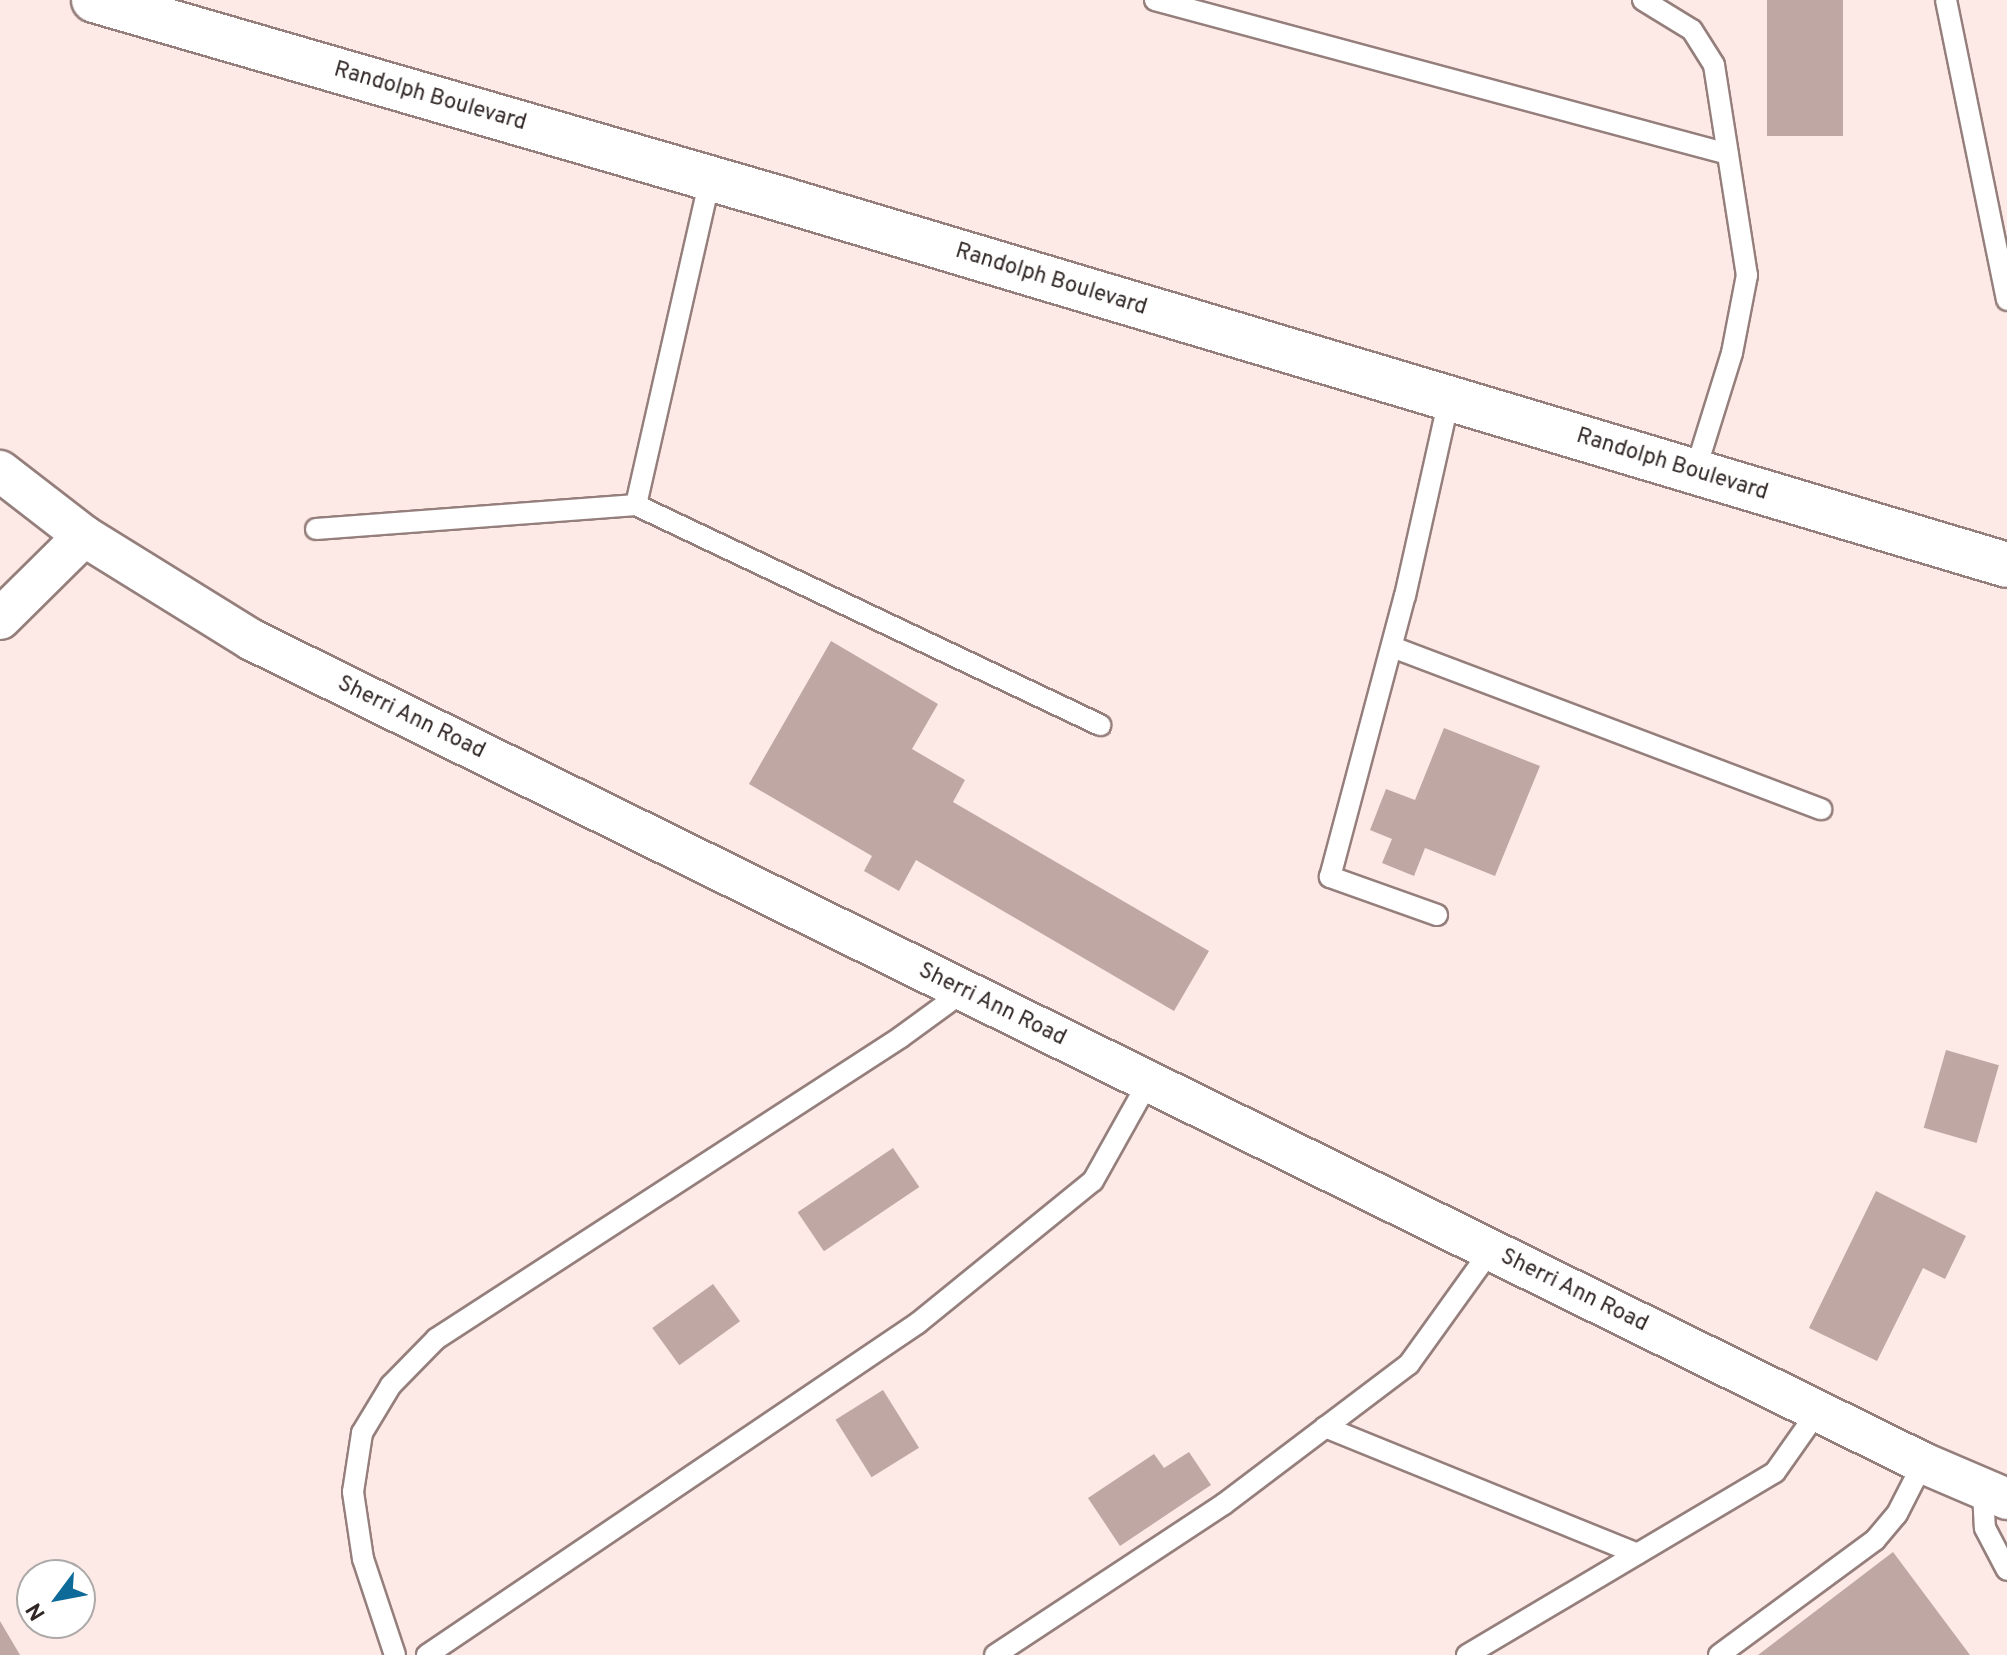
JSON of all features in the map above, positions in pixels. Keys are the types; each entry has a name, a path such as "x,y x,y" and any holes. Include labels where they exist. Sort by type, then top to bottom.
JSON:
{"main road":[{"name":"Randolph Boulevard","path":"94,0 710,179 2007,565"}],"street":[{"name":"Sherri Ann Road","path":"0,471 84,536 252,640 1995,1496"},
{"path":"0,619 84,536"}],"lane":[{"path":"1155,0 1728,154"},
{"path":"1643,0 1692,30 1714,65 1747,275 1732,353 1695,472"},
{"path":"1946,0 2004,266 2007,300"},
{"path":"636,505 710,179"},
{"path":"1437,915 1330,877 1392,647 1449,399"},
{"path":"316,529 636,505 1100,725"},
{"path":"1392,647 1821,809"},
{"path":"395,1655 363,1559 353,1492 362,1433 391,1385 436,1339 901,1037 964,991"},
{"path":"427,1655 918,1323 1093,1181 1149,1081"},
{"path":"995,1655 1224,1504 1409,1364 1491,1250"},
{"path":"1467,1655 1775,1472 1818,1411"},
{"path":"1325,1427 1637,1554"},
{"path":"1719,1655 1875,1540 1897,1514 1923,1463"},
{"path":"1995,1496 1985,1528 2007,1570"}],"building":[{"path":"1767,0 1843,0 1843,136 1767,136"},
{"path":"831,641 938,704 912,749 965,780 953,802 1209,951 1174,1011 916,860 899,891 864,871 872,856 749,784"},
{"path":"1444,728 1540,766 1495,876 1425,848 1414,876 1382,863 1392,839 1370,830 1386,789 1415,800"},
{"path":"1946,1050 1999,1065 1977,1143 1924,1128"},
{"path":"893,1148 919,1187 824,1251 798,1212"},
{"path":"1876,1191 1966,1236 1945,1279 1923,1268 1877,1361 1809,1328"},
{"path":"713,1284 740,1321 679,1365 652,1328"},
{"path":"883,1390 919,1448 872,1477 836,1420"},
{"path":"1189,1452 1211,1485 1120,1546 1088,1498 1154,1454 1164,1468"},
{"path":"1893,1552 1970,1655 1758,1655"},
{"path":"0,1621 20,1655 0,1655"}]}
